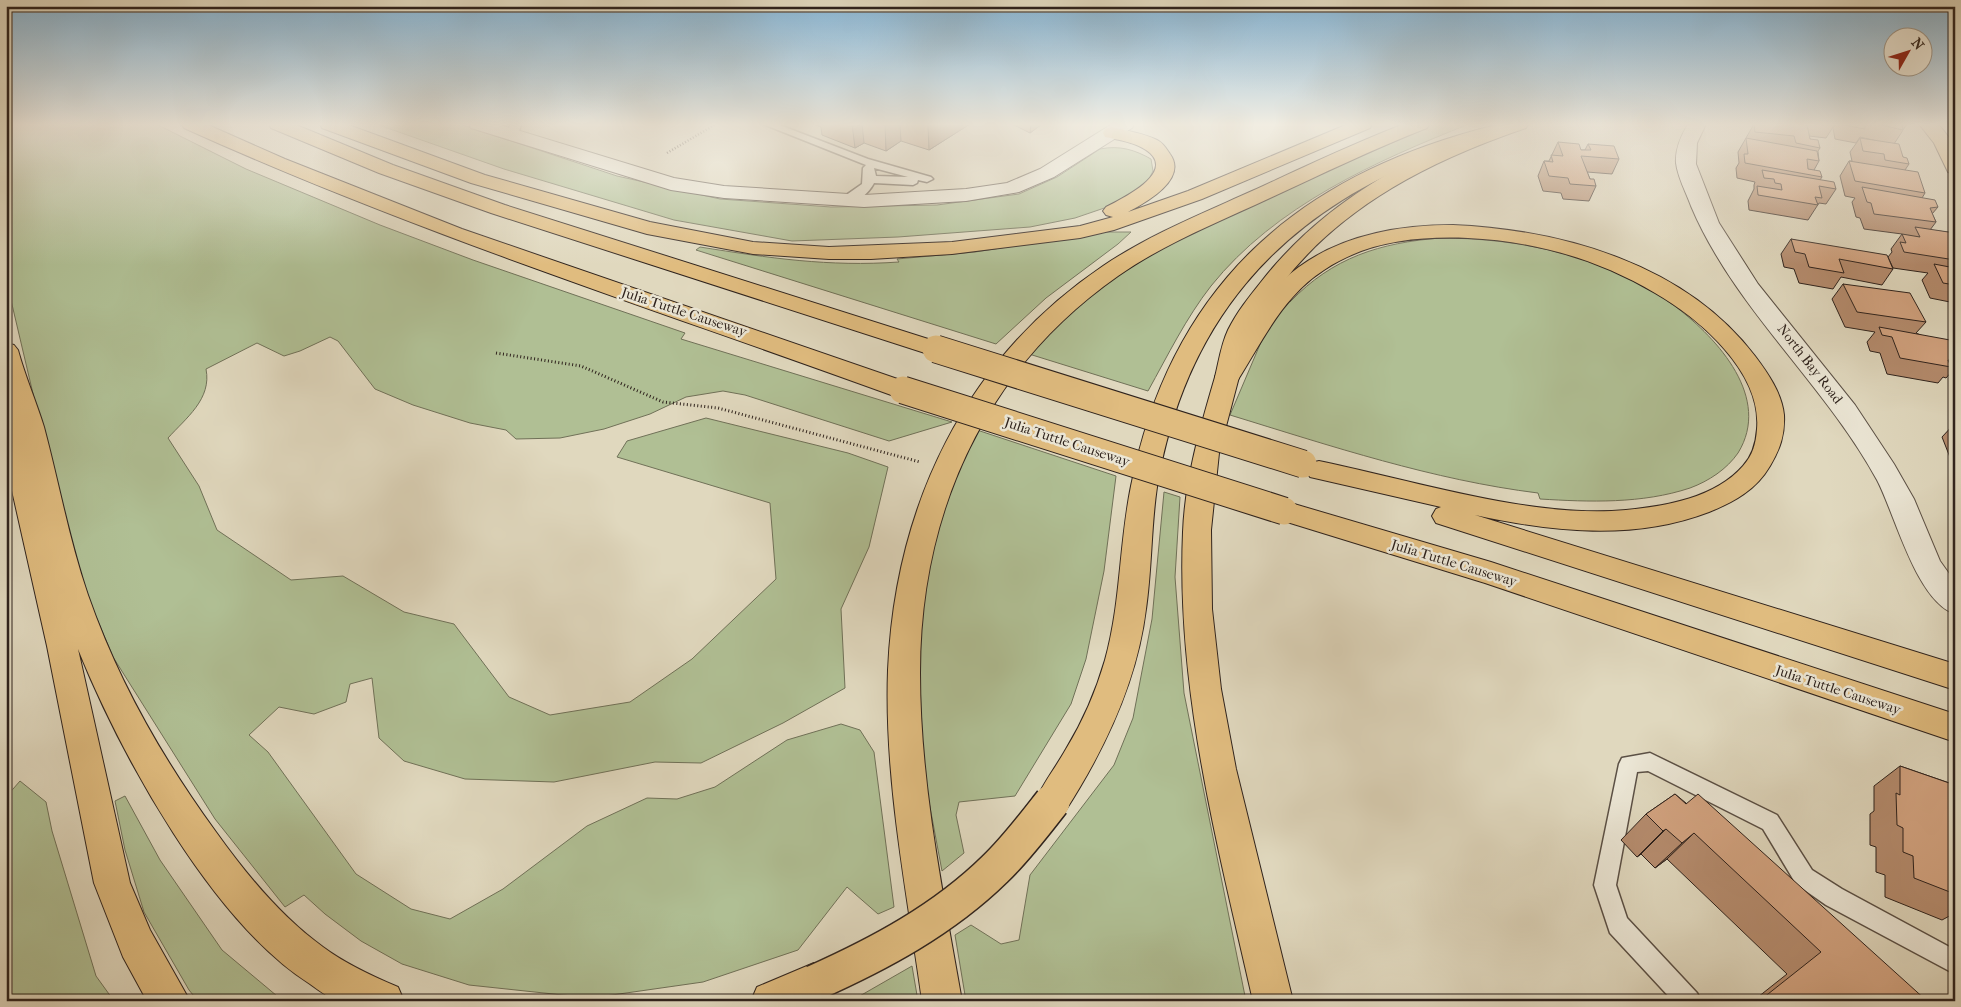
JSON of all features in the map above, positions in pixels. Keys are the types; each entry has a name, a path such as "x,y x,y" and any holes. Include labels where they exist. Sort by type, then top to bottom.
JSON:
{"main road":[{"name":"Julia Tuttle Causeway","path":"295,171 370,202 493,248 757,337 903,390 1284,511 1491,574 1955,728"},
{"path":"391,171 498,210 1311,467 1429,510 1955,677"},
{"path":"457,171 522,193 647,228 718,243 789,251 871,254 912,252 1080,232 1132,219 1252,171"},
{"path":"1026,238 1096,219 1141,197 1159,182 1162,171"},
{"path":"942,1001 913,806 906,732 904,672 906,625 912,577 924,524 944,468 966,427 1000,374 1039,328 1104,276 1141,253 1187,229 1311,171"},
{"path":"770,1001 865,961 913,933 956,903 994,870 1052,802 1076,768 1113,686 1131,611 1144,485 1168,396 1185,357 1215,304 1257,255 1282,232 1324,202 1384,171"},
{"path":"1273,1001 1220,768 1204,680 1196,594 1198,503 1207,447 1239,332 1268,286 1297,250 1344,210 1387,182 1408,171"},
{"path":"1227,376 1282,293 1312,267 1328,257 1367,241 1388,236 1443,231 1497,233 1556,244 1589,254 1642,276 1690,305 1711,322 1745,357 1758,377 1772,416 1773,436 1766,454 1754,472 1738,488 1717,500 1694,509 1626,520 1587,521 1510,513 1311,467"},
{"path":"8,358 12,432 62,646 112,883 124,917 159,985 170,1001"},
{"path":"8,358 31,426 61,555 78,606 121,714 153,770 192,830 234,886 273,930 309,960 342,982 384,1001"}],"street":[{"path":"627,171 649,179 680,186 724,192 846,201 884,201 966,195 1012,188 1048,171"},
{"path":"927,179 976,181 1017,171"},
{"name":"North Bay Road","path":"1688,171 1702,212 1712,231 1739,273 1857,427 1899,497 1926,562 1955,602"}],"lane":[{"path":"846,201 866,189 871,179 870,171"},
{"path":"899,171 927,179"},
{"path":"871,179 887,181 927,179"},
{"path":"884,201 881,189 887,181"},
{"path":"1689,1001 1618,925 1604,885 1629,764 1650,762 1770,822 1804,877 1834,897 1955,963"}],"path":[{"path":"496,353 581,366 663,402 718,408 944,468"}],"green space":[{"path":"6,171 251,171 380,225 473,260 685,333 681,339 952,422 889,441 745,395 723,391 686,397 650,414 604,429 560,438 516,439 506,430 470,423 413,405 375,389 338,341 330,337 284,356 257,343 206,369 207,380 201,399 190,415 168,438 199,486 217,530 291,580 343,576 404,612 454,624 509,697 550,715 630,702 692,659 776,579 770,503 617,457 627,441 706,418 848,453 888,467 869,547 841,609 845,688 783,723 701,763 655,762 554,782 465,779 404,761 379,738 372,678 350,684 346,702 314,714 279,707 249,735 268,752 356,874 411,909 450,919 503,889 587,826 647,798 677,799 715,787 787,740 841,724 860,730 874,752 894,907 878,914 847,887 798,950 703,982 591,998 469,985 402,964 361,941 325,914 304,895 285,907 215,819 113,657 87,595 63,521 6,279"},
{"path":"511,171 602,171 720,199 831,207 937,205 1019,194 1066,171 1153,171 1145,187 1119,203 1075,218 1030,227 898,237 792,241 674,220"},
{"path":"1326,171 1361,171 1296,209 1265,232 1237,258 1211,286 1193,311 1148,391 1029,354 1080,300 1165,245"},
{"path":"1104,232 1131,232 1118,244 1046,298 996,344 696,250 700,247 750,255 823,262 899,262 897,259 975,252"},
{"path":"1440,238 1502,242 1564,254 1594,263 1623,275 1676,307 1692,320 1723,353 1735,371 1744,391 1749,411 1747,432 1738,453 1729,464 1711,478 1690,488 1672,493 1615,501 1540,499 1538,493 1460,480 1421,471 1344,450 1230,415 1267,328 1286,300 1290,302 1323,274 1359,255 1397,244"},
{"path":"974,429 1116,476 1104,571 1086,659 1071,704 1015,796 959,802 956,815 964,853 942,871 920,754 920,612 933,536"},
{"path":"1164,492 1180,497 1175,577 1184,693 1246,1001 966,1001 955,935 971,925 1001,944 1019,940 1030,875 1114,765 1133,718 1152,619"},
{"path":"20,781 46,802 52,831 96,976 114,1001 6,1001 6,797"},
{"path":"125,796 160,860 222,950 283,1001 198,1001 189,990 144,912 125,850 115,801"},
{"path":"912,966 918,1001 851,1001"}],"building":[{"path":"1547,171 1587,171 1590,179 1594,179 1596,186 1570,184 1568,178 1549,176"},
{"path":"1762,171 1768,171 1834,182 1836,189 1819,186 1822,198 1815,197 1818,205 1758,195 1757,186 1782,190 1781,184 1775,183 1774,179 1764,178"},
{"path":"1789,171 1820,171 1822,177"},
{"path":"1852,171 1918,172 1925,193 1855,181"},
{"path":"1862,187 1935,200 1938,207 1930,208 1936,222 1874,214 1871,203 1867,202"},
{"path":"1915,227 1955,233 1955,260 1904,252 1900,242 1906,243 1902,234 1920,237"},
{"path":"1791,239 1887,255 1893,269 1839,259 1844,273 1809,267 1805,254 1795,252"},
{"path":"1934,264 1955,268 1955,285 1943,283"},
{"path":"1843,284 1910,293 1926,322 1857,312"},
{"path":"1879,327 1950,340 1955,350 1955,361 1948,360 1951,367 1900,358 1892,337 1882,335"},
{"path":"1900,766 1955,785 1955,894 1914,878 1913,856 1903,852 1903,828 1897,825 1896,793 1900,795"},
{"path":"1675,794 1686,804 1698,794 1927,1001 1766,1001 1763,998 1821,952 1694,833 1682,843 1666,829 1663,831 1646,814"}]}
